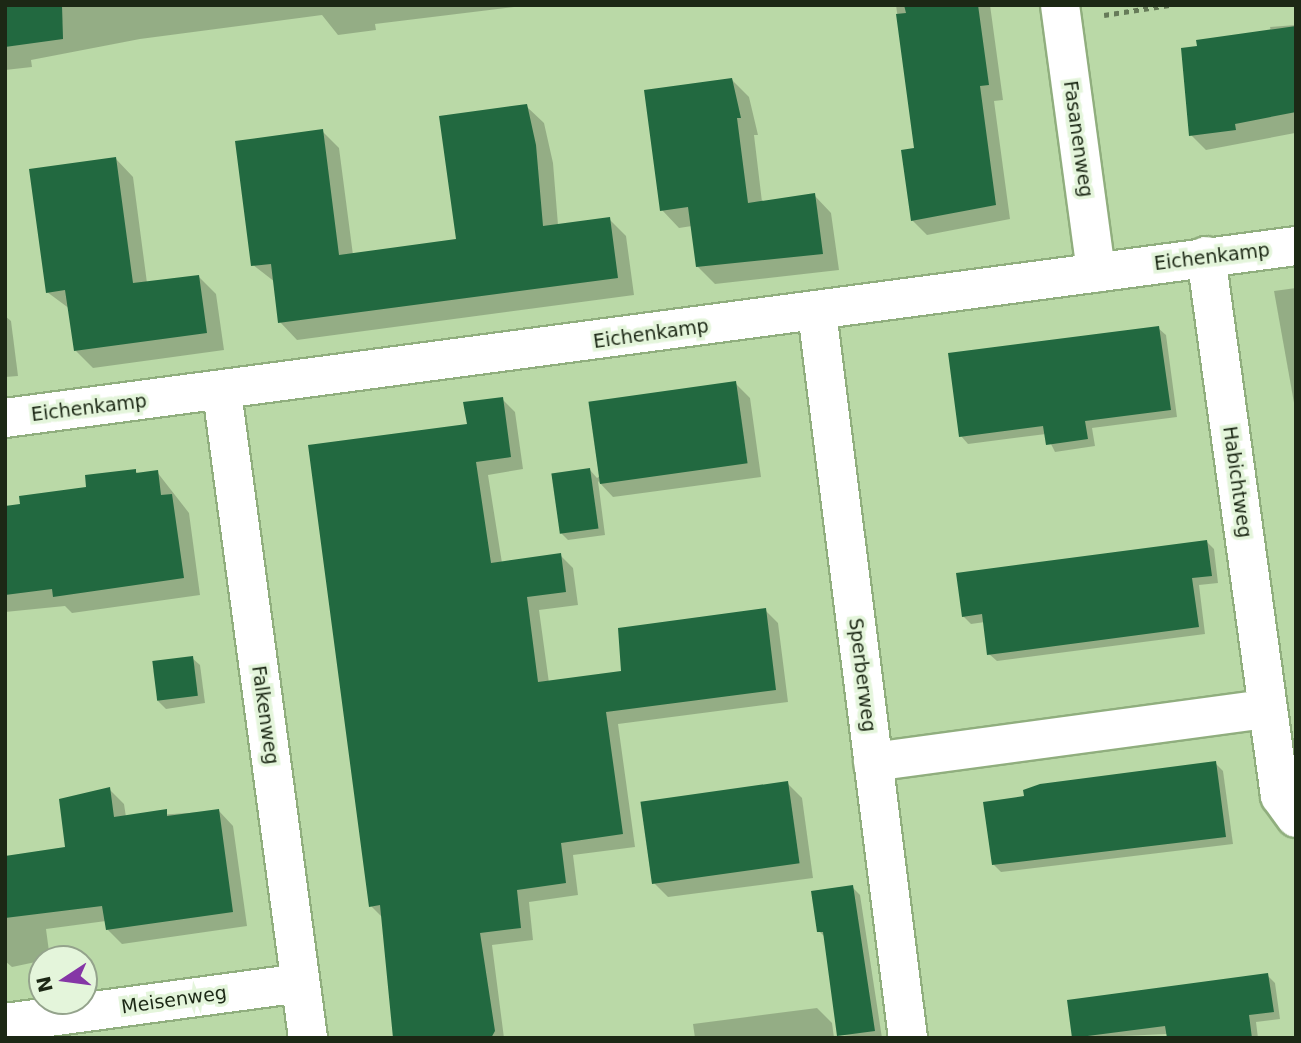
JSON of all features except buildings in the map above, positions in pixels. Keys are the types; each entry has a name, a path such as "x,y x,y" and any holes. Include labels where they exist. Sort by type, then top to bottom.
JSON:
{"street":[{"name":"Fasanenweg","path":"1061,13 1096,273"},
{"name":"Eichenkamp","path":"5,418 222,392 817,312 1206,256 1296,246"},
{"name":"Habichtweg","path":"1206,256 1280,796 1296,818"},
{"name":"Sperberweg","path":"817,312 908,1038"},
{"name":"Falkenweg","path":"222,392 308,1038"},
{"path":"873,762 1267,709"},
{"name":"Meisenweg","path":"5,1023 300,983"}],"path":[{"path":"1061,13 1169,5"}]}
